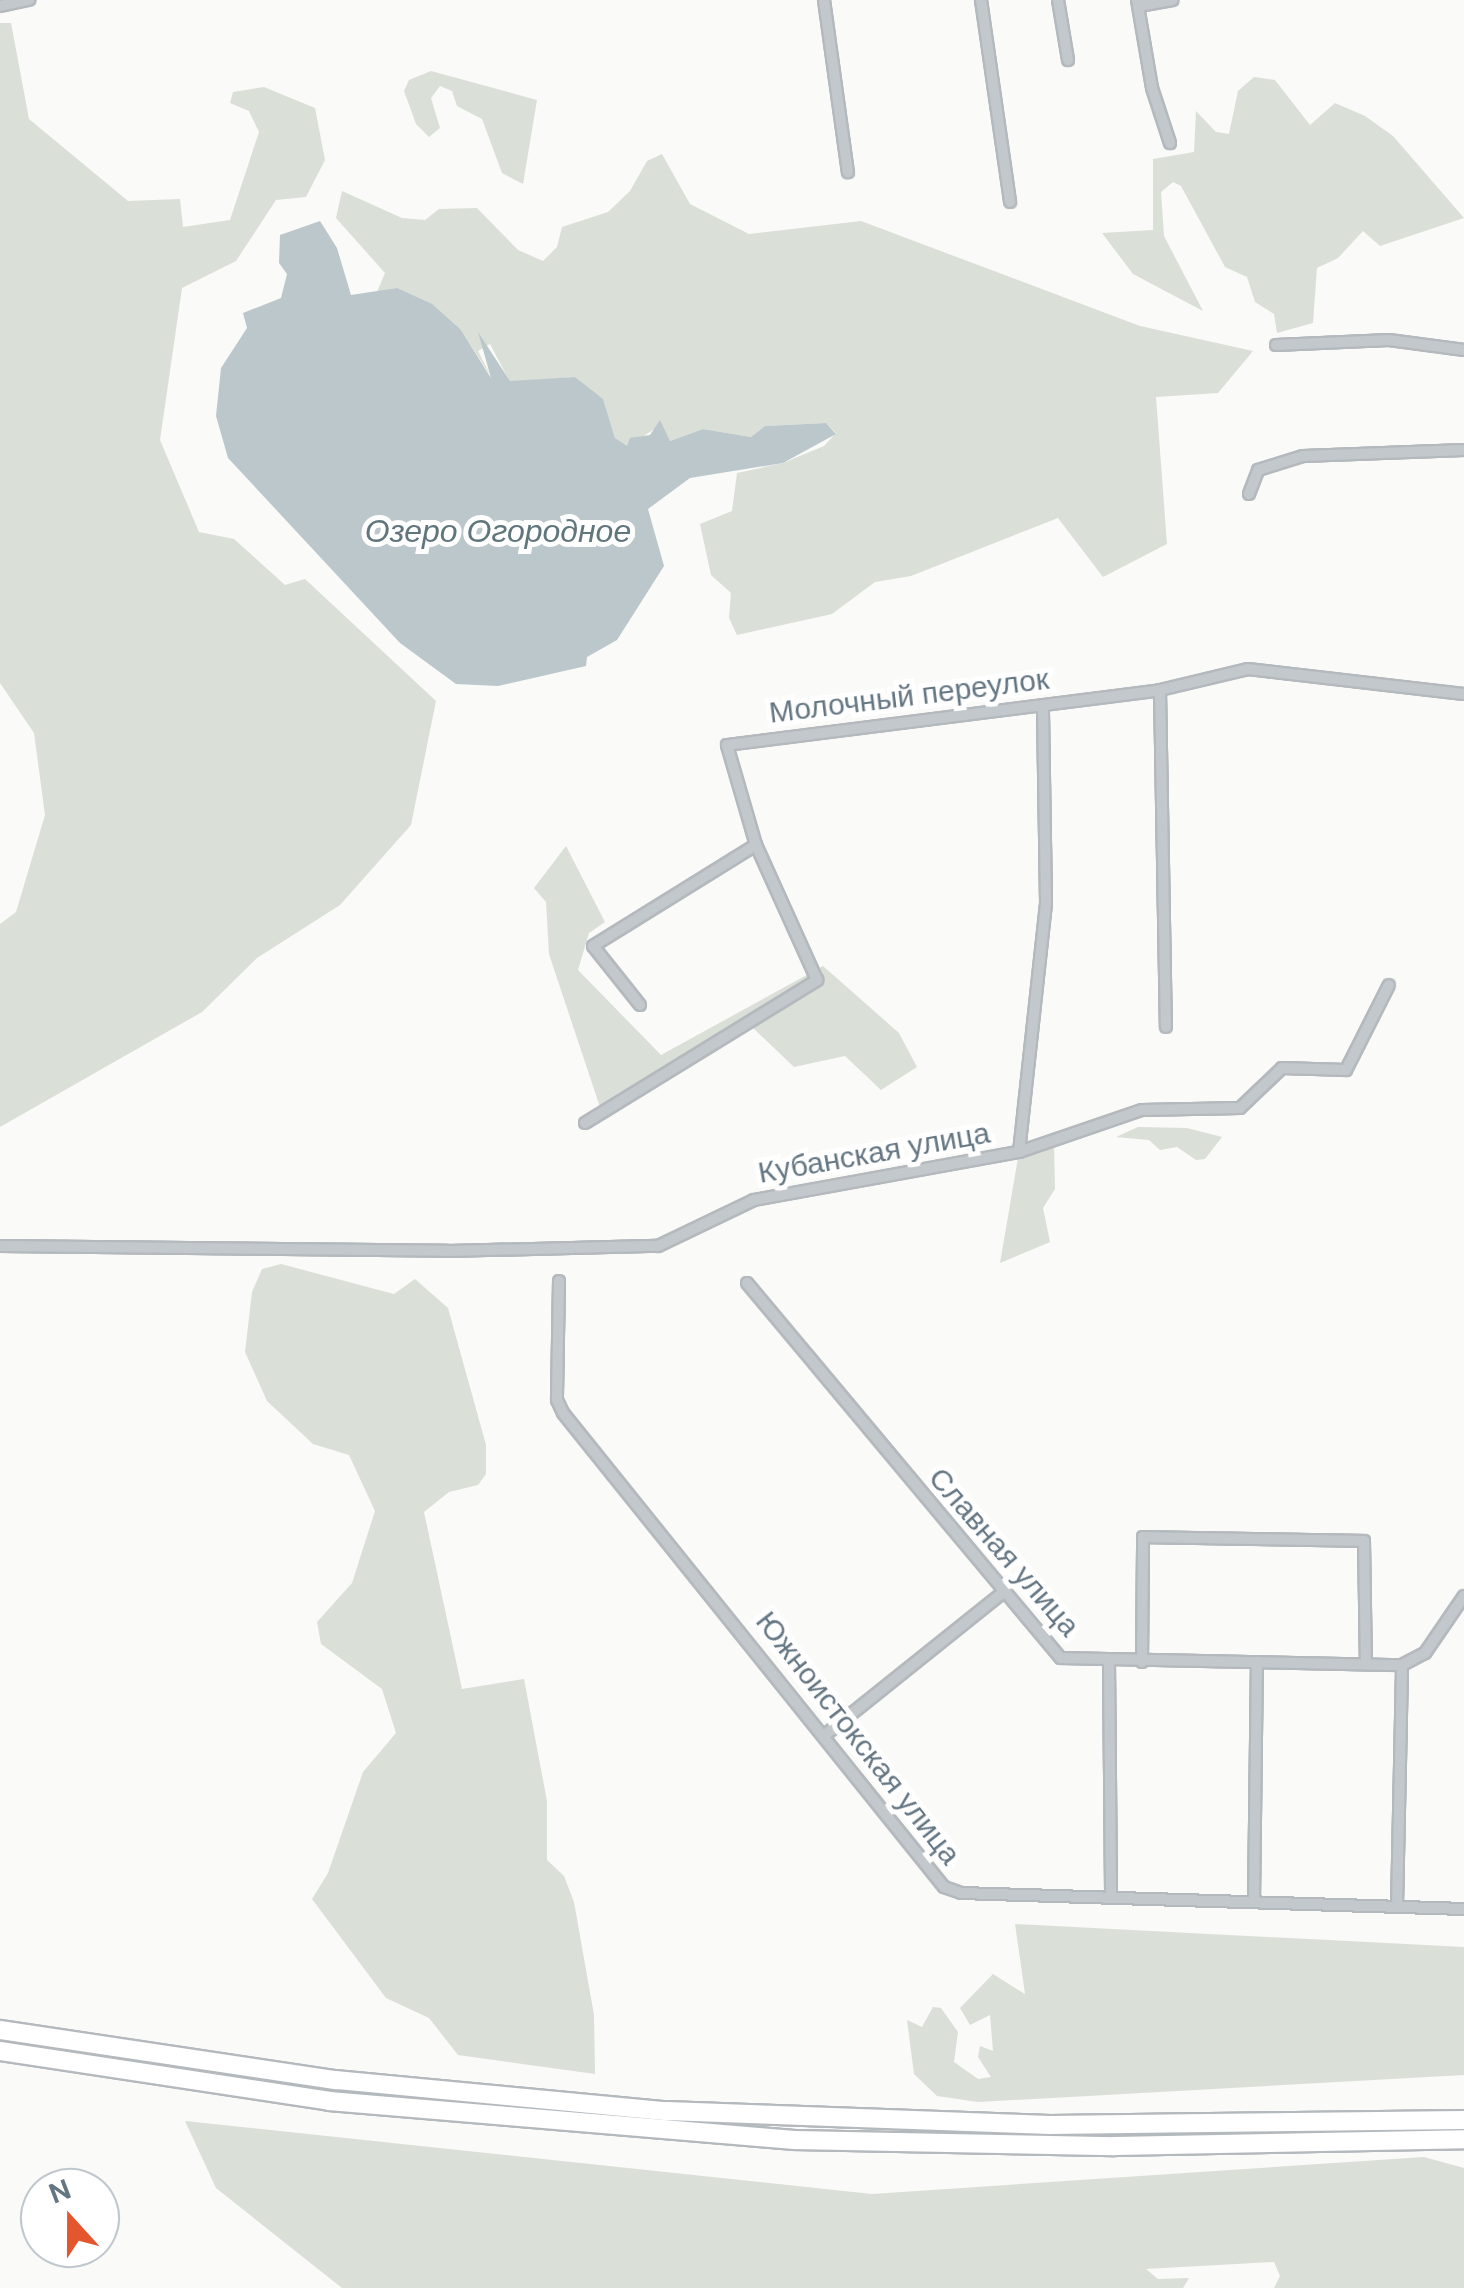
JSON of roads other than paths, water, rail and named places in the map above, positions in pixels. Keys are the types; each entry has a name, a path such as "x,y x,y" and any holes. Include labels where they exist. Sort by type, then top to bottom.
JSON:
{"highway":[{"path":"0,2030 356,2083 667,2111 1050,2125 1464,2120"},
{"path":"0,2051 329,2101 794,2140 1115,2146 1464,2138"}],"street":[{"path":"0,6 28,0"},
{"path":"824,0 848,172"},
{"path":"981,0 1010,202"},
{"path":"1058,0 1068,60"},
{"path":"1170,143 1152,88 1138,3 1172,0"},
{"path":"1276,344 1389,340 1464,350"},
{"path":"1249,494 1258,470 1303,456 1464,450"},
{"name":"Молочный переулок","path":"756,844 726,745 1160,690 1248,669 1464,694"},
{"path":"1160,690 1166,1027"},
{"path":"1020,1152 1046,902 1043,705"},
{"path":"585,1122 817,980 756,844 593,946 640,1005"},
{"name":"Кубанская улица","path":"0,1246 448,1251 658,1246 754,1200 1020,1152 1142,1110 1240,1108 1282,1068 1346,1070 1390,985"},
{"name":"Южноистокская улица","path":"559,1281 557,1400 564,1413 948,1890 1464,1908"},
{"name":"Славная улица","path":"747,1283 1056,1656 1109,1662 1402,1665"},
{"path":"1142,1662 1143,1536 1364,1541 1366,1664"},
{"path":"825,1735 1002,1593"},
{"path":"1397,1906 1402,1665 1430,1647 1464,1596"},
{"path":"1109,1662 1112,1897"},
{"path":"1254,1902 1258,1662"}],"water":[{"name":"Озеро Огородное","path":"320,221 337,248 351,295 397,288 432,304 461,330 491,378 478,332 510,381 575,377 603,399 615,438 627,446 630,438 650,435 660,420 670,441 703,429 751,437 765,426 826,423 836,434 783,463 690,478 648,509 664,566 617,640 587,657 586,666 498,686 456,684 400,643 228,458 216,416 221,368 247,328 243,313 281,298 287,274 279,263 280,235"}]}
